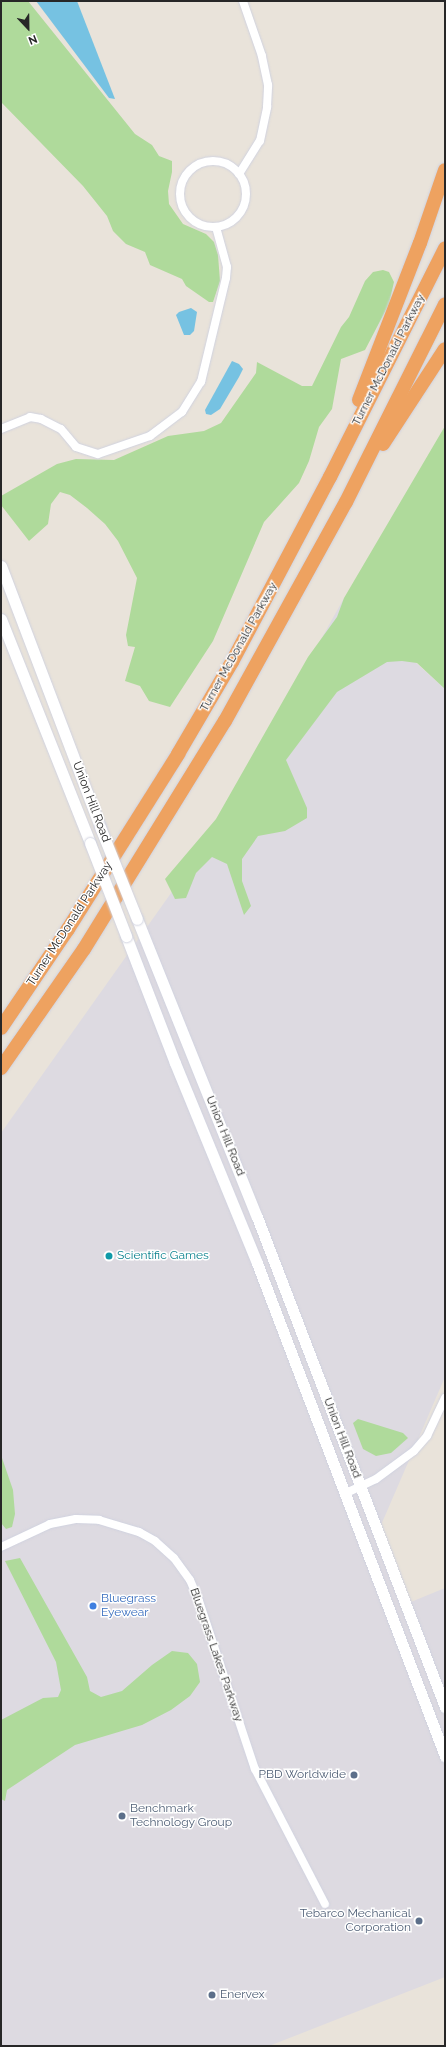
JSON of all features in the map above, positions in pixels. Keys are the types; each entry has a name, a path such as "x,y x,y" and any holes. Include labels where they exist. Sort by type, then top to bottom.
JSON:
{"highway":[{"path":"330,477 420,243 445,170"},
{"name":"Turner McDonald Parkway","path":"1,1028 68,929 178,754 250,630 330,477 445,248"},
{"name":"Turner McDonald Parkway","path":"1,1068 84,949 192,777 257,666 346,502 445,304"},
{"path":"346,502 445,349"}],"street":[{"path":"239,174 260,141 267,107 268,85 263,62 244,1"},
{"path":"209,161 231,166 239,174 246,192 245,202 234,219 216,227 205,226 186,213 181,203 183,181 198,165 209,161"},
{"path":"1,429 30,418 41,419 61,429 76,447 98,454 150,436 173,420 193,398 201,382 223,295 227,267 216,227"},
{"name":"Union Hill Road","path":"1,566 100,827 252,1204 445,1707"},
{"name":"Union Hill Road","path":"1,619 175,1063 257,1263 445,1756"},
{"path":"344,1494 386,1474 421,1444 437,1418 445,1398"},
{"name":"Bluegrass Lakes Parkway","path":"1,1547 50,1524 76,1520 99,1520 139,1532 155,1541 174,1558 190,1580 199,1601 255,1769 325,1904"}],"shaded area":[{"path":"344,598 445,689 445,1377 375,1539 406,1604 445,1588 445,1977 269,2046 1,2046 1,1133 210,838"}],"green space":[{"path":"1,1 28,1 135,134 152,145 159,156 172,161 172,172 168,191 169,204 183,224 206,234 214,242 218,255 220,281 213,302 209,302 186,286 182,279 150,265 145,252 126,244 113,231 107,216 83,186 1,102"},
{"path":"383,270 389,272 394,282 389,304 365,350 341,359 332,409 319,427 309,461 299,483 264,522 213,641 170,707 149,701 140,686 125,681 135,647 128,646 126,635 137,578 118,541 105,524 87,508 70,495 60,492 51,504 48,524 29,541 1,505 1,496 57,464 76,459 114,460 168,436 204,431 221,423 256,373 257,362 302,386 312,386 341,327 349,317 365,281 373,272"},
{"path":"445,426 445,689 417,663 402,661 387,662 337,692 286,760 307,808 307,818 285,831 258,836 242,859 242,881 251,906 244,915 227,864 212,857 196,873 186,898 175,899 165,879 216,819 308,657 337,617 344,598"},
{"path":"358,1419 403,1433 408,1438 391,1453 376,1456 363,1449 353,1423"},
{"path":"1,1455 13,1490 15,1514 12,1527 6,1529 1,1523"},
{"path":"20,1558 87,1677 90,1691 101,1697 122,1691 152,1665 172,1651 188,1653 197,1664 200,1682 190,1696 171,1710 142,1725 75,1745 7,1790 5,1801 1,1799 1,1720 43,1698 58,1697 61,1690 56,1662 5,1561"}],"water":[{"path":"36,1 77,1 115,99 109,98"},
{"path":"191,308 197,312 194,331 190,335 184,335 176,315 179,312"},
{"path":"232,361 239,364 243,369 220,409 211,415 206,414 205,410"}],"place":[{"name":"Scientific Games","path":"109,1256"},
{"name":"Bluegrass Eyewear","path":"93,1606"},
{"name":"PBD Worldwide","path":"354,1775"},
{"name":"Benchmark Technology Group","path":"122,1816"},
{"name":"Tebarco Mechanical Corporation","path":"419,1921"},
{"name":"Enervex","path":"212,1995"}]}
